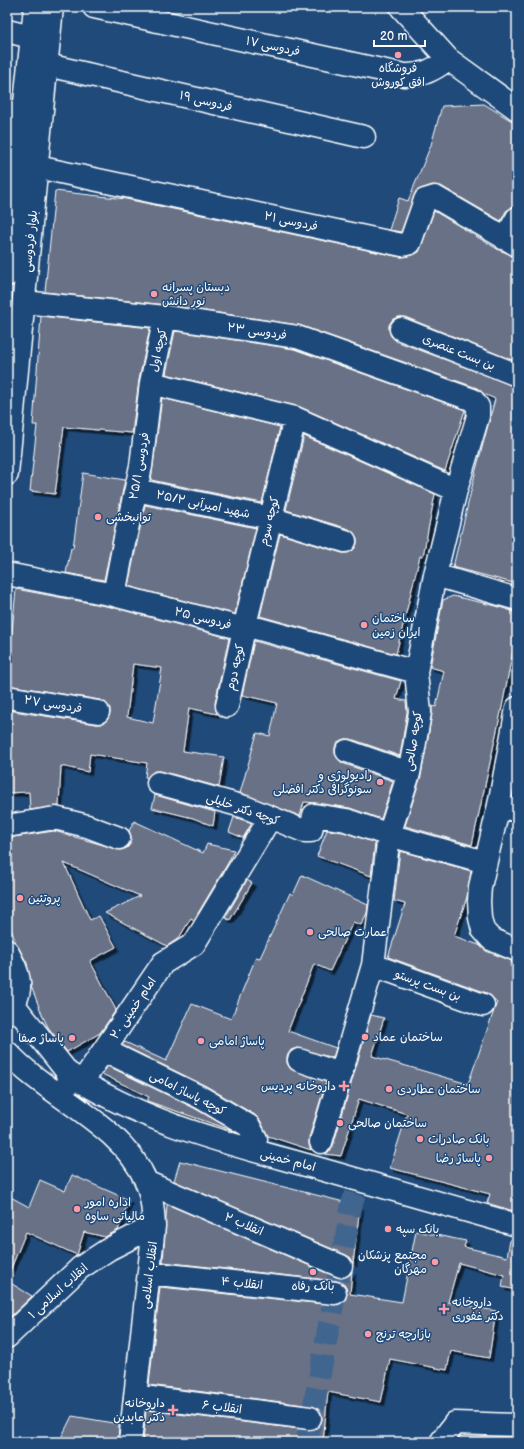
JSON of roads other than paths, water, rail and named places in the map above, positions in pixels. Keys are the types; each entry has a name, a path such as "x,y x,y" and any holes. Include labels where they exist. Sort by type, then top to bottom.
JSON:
{"street":[{"name":"بلوار فردوسی","path":"7,275 15,111 31,37 35,7"},
{"name":"بلوار فردوسی","path":"7,474 52,7"},
{"name":"فردوسی ۱۷","path":"94,7 404,75 422,74 437,68 448,58"},
{"path":"401,7 448,58 517,109"},
{"path":"7,31 31,37"},
{"name":"فردوسی ۱۹","path":"47,65 364,137"},
{"name":"فردوسی ۲۱","path":"37,167 402,245 410,243 425,200 435,196 511,242"},
{"path":"511,242 517,218"},
{"name":"فردوسی ۲۳","path":"24,302 165,317 297,337 473,400 478,407"},
{"name":"کوچه اول","path":"151,383 165,317"},
{"name":"بن بست عنصری","path":"401,329 517,375"},
{"path":"151,383 295,418 456,490"},
{"name":"فردوسی ۲۵/۱","path":"114,595 136,490 151,383"},
{"name":"کوچه صالحی","path":"321,1142 373,965 389,835 409,773 420,712 416,672 435,575 456,490 478,416 478,407"},
{"name":"کوچه سوم","path":"244,627 295,418"},
{"name":"شهید امیرآبی ۲۵/۲","path":"136,490 270,518 345,541"},
{"name":"فردوسی ۲۵","path":"7,574 114,595 416,672"},
{"path":"435,575 517,599"},
{"name":"کوچه دوم","path":"226,706 244,627"},
{"name":"فردوسی ۲۷","path":"7,697 98,712"},
{"path":"517,708 508,808 485,865 480,887 479,901 480,918 483,930 491,939 517,950"},
{"path":"347,751 409,773"},
{"name":"کوچه دکتر خلیلی","path":"158,783 244,807 304,831 311,831 314,815 346,820 389,835"},
{"path":"7,826 55,818 87,826 120,838"},
{"name":"امام خمینی ۲۰","path":"46,1087 63,1089 67,1086 69,1081 75,1078 104,1050 163,963 194,944 270,818"},
{"path":"389,835 485,865"},
{"path":"7,951 20,980 19,993 11,1009"},
{"name":"بن بست پرستو","path":"373,965 483,1004"},
{"name":"امام خمینی","path":"11,1009 75,1078 99,1094 165,1123 252,1150 517,1225"},
{"name":"کوچه پاساژ امامی","path":"104,1050 200,1097 249,1126 256,1139 252,1150"},
{"name":"انقلاب اسلامی","path":"7,1052 46,1087 99,1124 123,1147 138,1165 146,1182 152,1204 154,1226 130,1442"},
{"path":"299,1060 340,1074"},
{"name":"انقلاب ۲","path":"146,1182 340,1266"},
{"name":"انقلاب اسلامی ۱","path":"7,1337 80,1268 109,1249 154,1226"},
{"name":"انقلاب ۴","path":"149,1273 335,1293"},
{"name":"انقلاب ۶","path":"135,1396 310,1418"},
{"path":"441,1442 455,1423 517,1425"}],"tunnel":[{"path":"307,1442 352,1204 359,1180"}],"place":[{"name":"فروشگاه افق کوروش","path":"398,55"},
{"name":"دبستان پسرانه نور دانش","path":"154,294"},
{"name":"توانبخشی","path":"98,517"},
{"name":"ساختمان ایران زمین","path":"364,625"},
{"name":"رادیولوژی و سونوگرافی دکتر افضلی","path":"380,782"},
{"name":"پروتئین","path":"20,898"},
{"name":"عمارت صالحی","path":"310,932"},
{"name":"ساختمان عماد","path":"365,1037"},
{"name":"پاساژ صفا","path":"72,1038"},
{"name":"پاساژ امامی","path":"201,1041"},
{"name":"داروخانه پردیس","path":"344,1086"},
{"name":"ساختمان عطاردی","path":"389,1089"},
{"name":"ساختمان صالحی","path":"340,1123"},
{"name":"بانک صادرات","path":"420,1139"},
{"name":"پاساژ رضا","path":"489,1158"},
{"name":"اداره امور مالیاتی ساوه","path":"77,1209"},
{"name":"بانک سپه","path":"388,1229"},
{"name":"مجتمع پزشكان مهرگان","path":"435,1262"},
{"name":"بانک رفاه","path":"313,1272"},
{"name":"داروخانه دکتر غفوری","path":"444,1309"},
{"name":"بازارچه ترنج","path":"368,1334"},
{"name":"داروخانه دکتر عابدین","path":"173,1410"}]}
